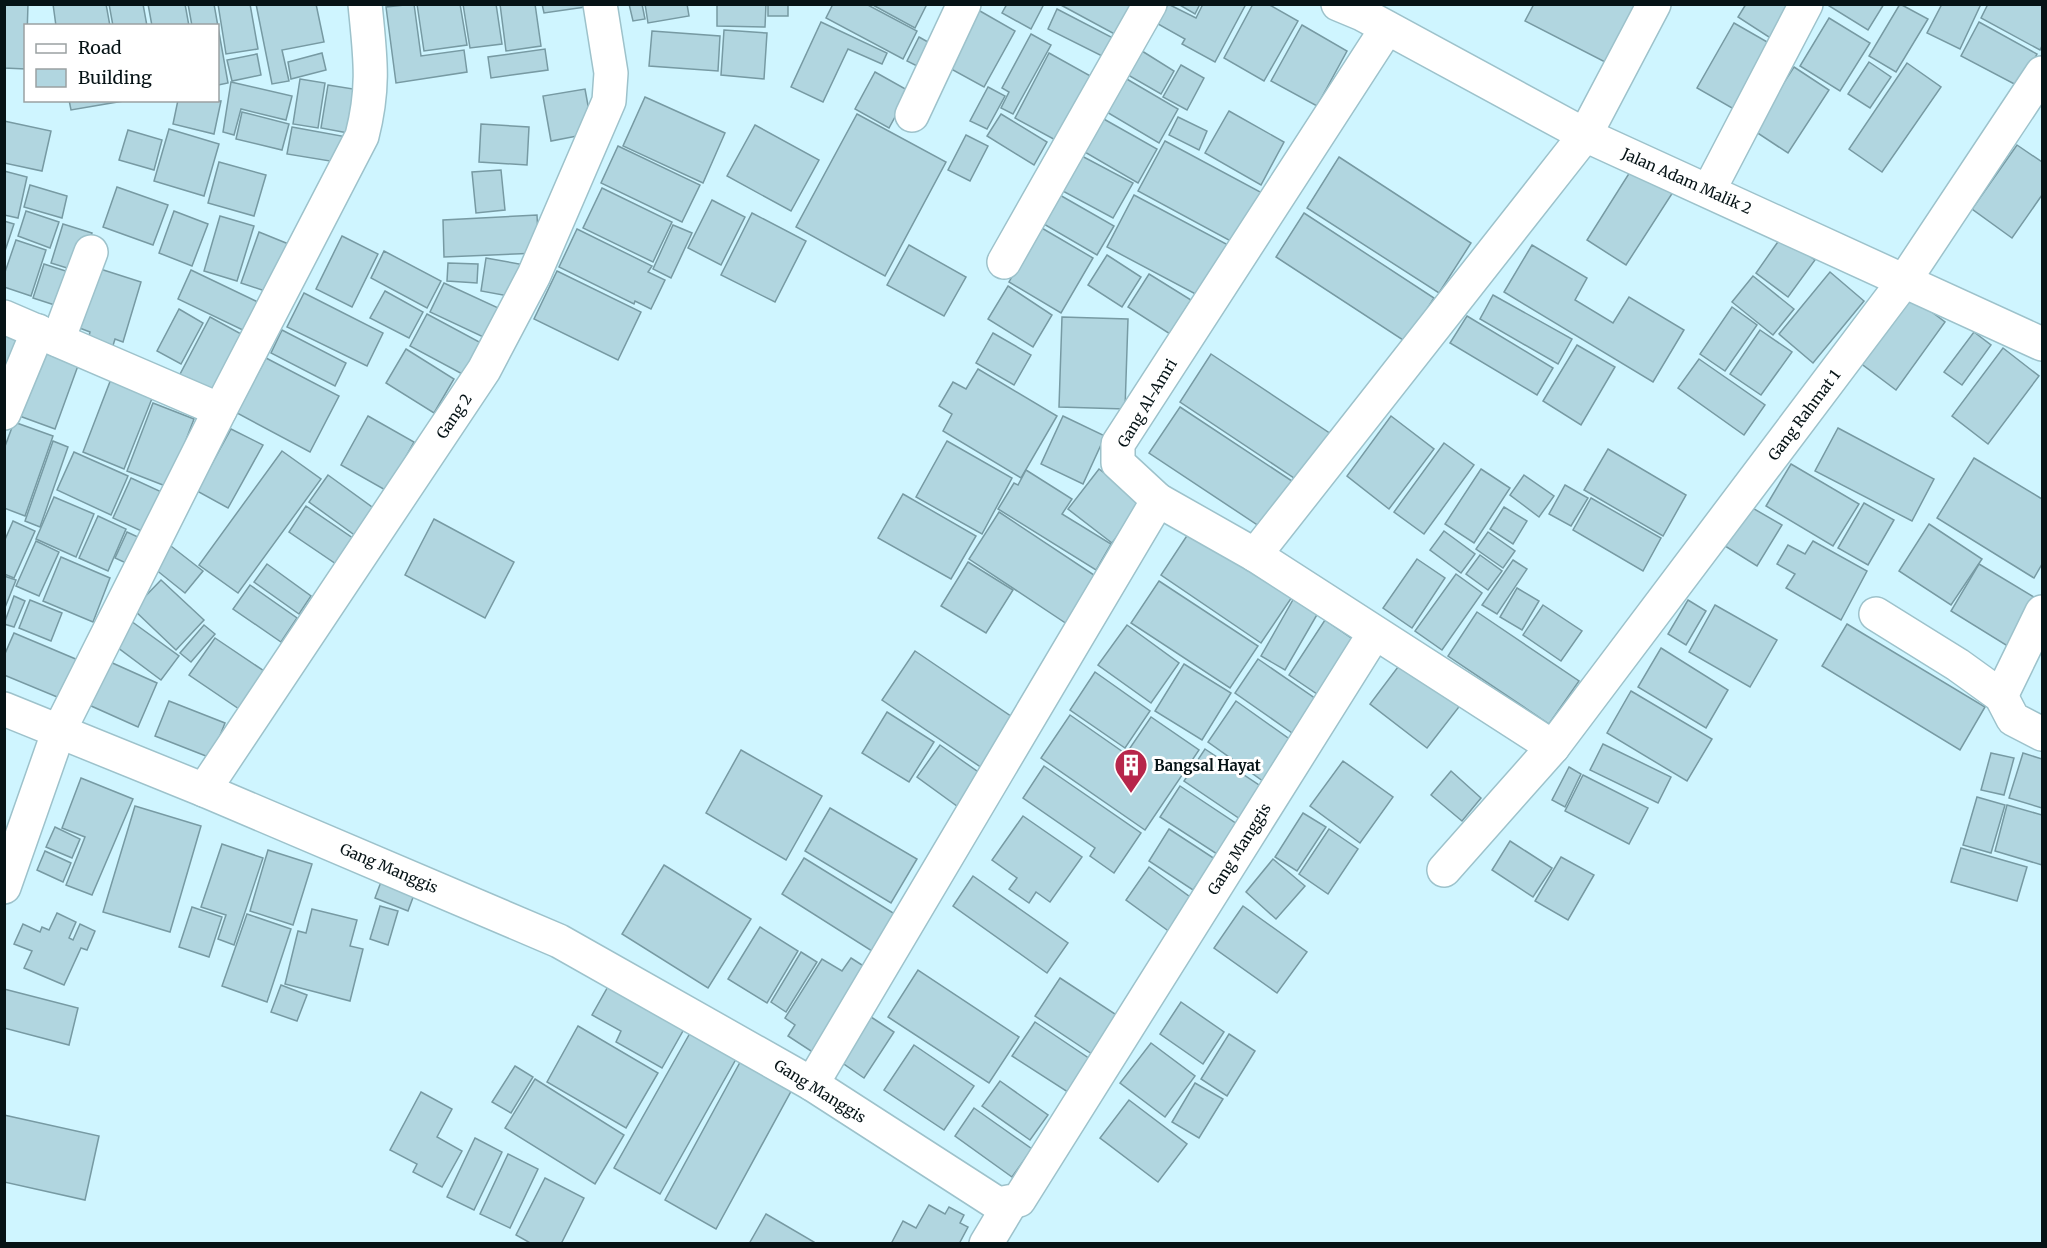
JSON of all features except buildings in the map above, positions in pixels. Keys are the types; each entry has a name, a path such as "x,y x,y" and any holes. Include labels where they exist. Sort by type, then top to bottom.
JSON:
{"street":[{"path":"4,887 58,733 220,410 362,136 371,102 372,73 365,4"},
{"name":"Gang 2","path":"204,790 484,370 534,275 609,101 611,73 600,4"},
{"path":"912,115 964,4"},
{"path":"1004,262 1150,4"},
{"path":"1255,555 1585,135 1654,4"},
{"path":"1709,190 1806,4"},
{"name":"Jalan Adam Malik 2","path":"1363,13 1585,135 2043,344"},
{"name":"Gang Al-Amri","path":"1363,13 1118,444 1118,463 1158,500 1255,555 1374,634 1553,747"},
{"name":"Gang Rahmat 1","path":"1444,870 1553,747 1904,281 2043,73"},
{"path":"4,413 91,252"},
{"path":"4,317 220,410"},
{"path":"812,1084 1158,500"},
{"path":"2001,696 2043,612"},
{"path":"1876,614 1958,665 2001,696 2013,719 2043,734"},
{"name":"Gang Manggis","path":"4,709 58,733 204,790 559,941 812,1084 998,1204 1010,1204 1019,1200 1374,634"},
{"path":"986,1244 1010,1204"}],"place":[{"name":"Bangsal Hayat","path":"1131,794"}]}
